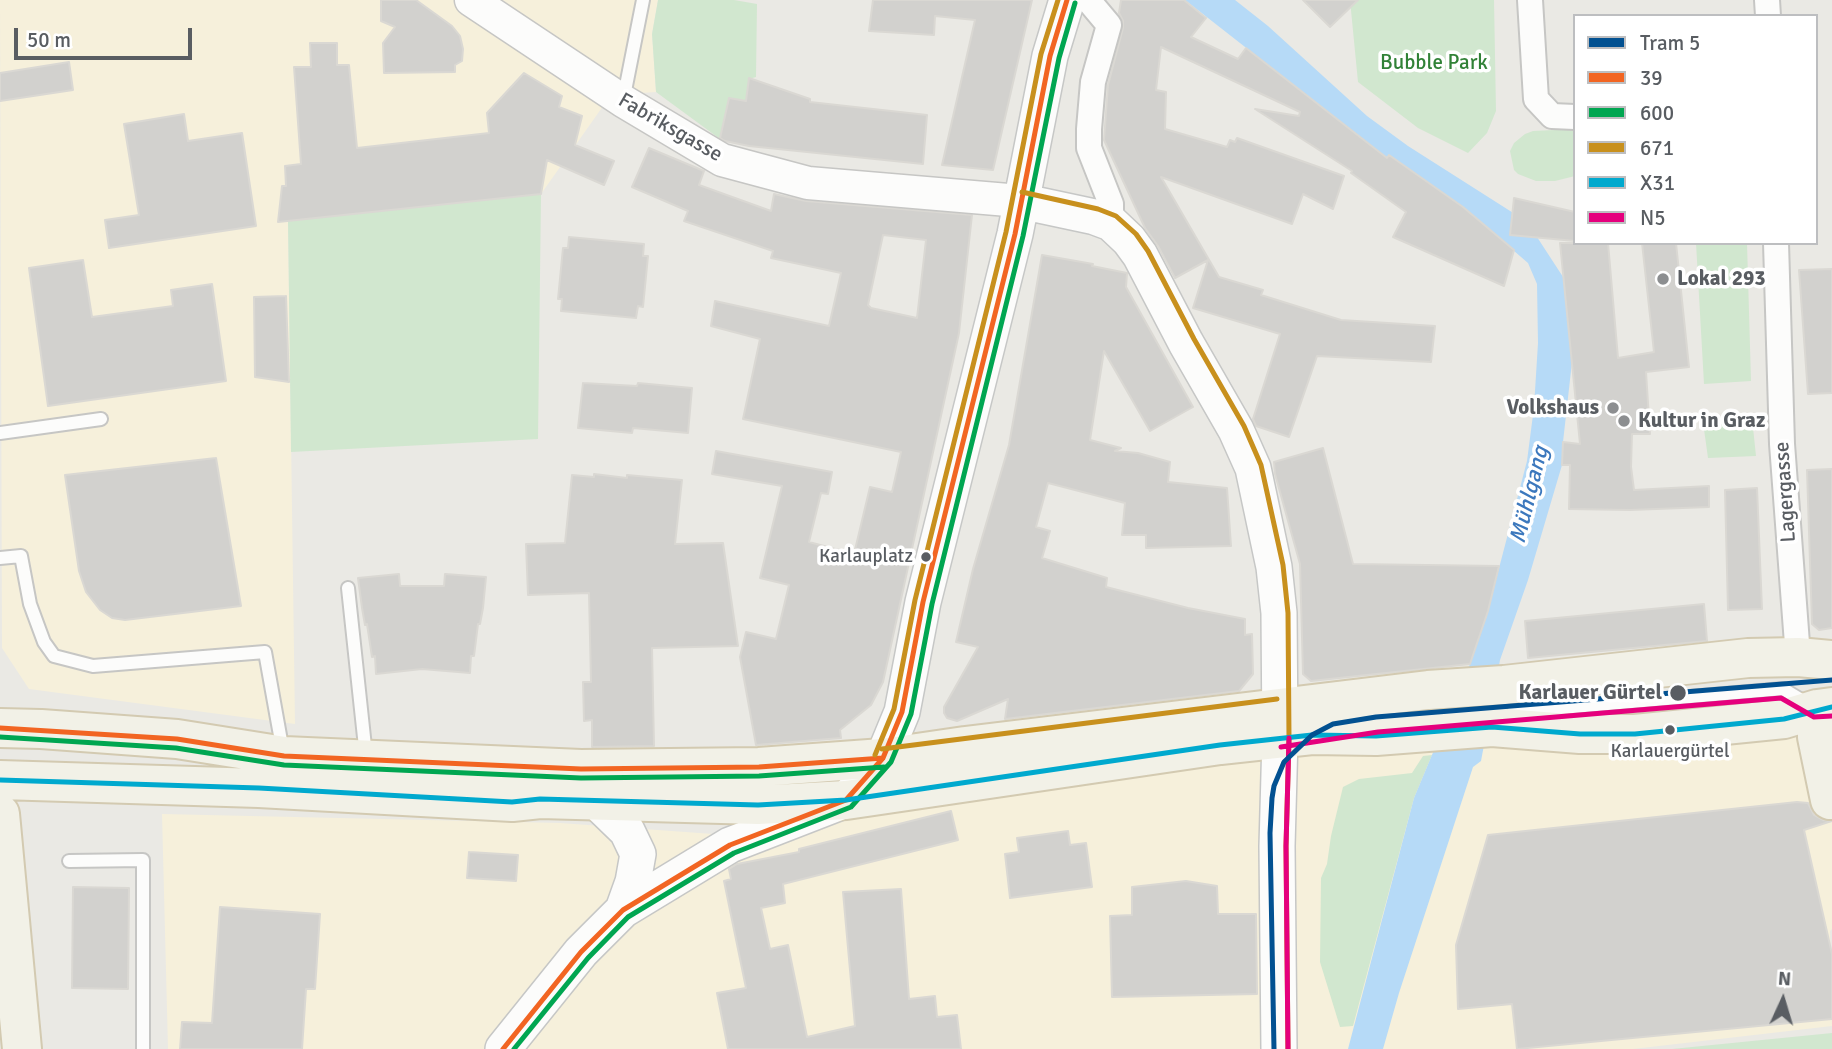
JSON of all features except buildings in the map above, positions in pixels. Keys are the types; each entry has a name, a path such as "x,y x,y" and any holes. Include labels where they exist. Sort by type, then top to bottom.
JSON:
{"main road":[{"path":"503,1049 581,953 623,910 730,845 846,800 883,758 902,712 926,591 1015,234 1050,56 1067,0"},
{"path":"1020,201 1111,223 1140,255 1185,343 1236,430 1253,468 1274,567 1290,727 1277,846 1279,1049"},
{"path":"0,728 177,739 284,755 366,760 581,769 759,767 883,758 965,746 1290,727 1376,736 1441,713 1498,708 1748,658 1799,672"},
{"path":"1498,708 1580,734 1635,734 1784,719 1825,708"},
{"path":"1825,708 1817,737 1830,800"},
{"path":"0,780 259,788 512,802 540,799 758,805 846,800 1220,745 1290,727"},
{"path":"597,802 627,831 638,854 633,882 623,910"},
{"path":"0,814 22,1049"}],"street":[{"name":"Fabriksgasse","path":"471,0 623,101 722,160 808,183 1020,201"},
{"path":"1088,0 1109,25 1093,82 1089,148 1111,204 1111,223"},
{"path":"1530,0 1534,92 1539,105 1552,116 1573,117"},
{"name":"Lagergasse","path":"1776,245 1783,444 1799,672"}],"lane":[{"path":"623,101 643,0"},
{"path":"0,433 101,419"},
{"path":"0,558 22,556 30,604 44,642 54,656 93,666 265,652 284,755"},
{"path":"348,588 366,760"},
{"path":"1799,672 1825,708"},
{"path":"69,861 143,860 142,1049"}],"shaded area":[{"path":"0,0 658,0 652,34 656,92 608,95 541,194 288,221 295,724 29,689 2,648"},
{"path":"1832,715 1832,1026 1633,1049 168,1049 162,814 560,823 755,837 994,785 1227,758"}],"green space":[{"path":"658,0 734,0 757,4 756,77 749,79 746,101 729,98 720,139 656,92 652,34"},
{"name":"Bubble Park","path":"1350,0 1494,0 1496,111 1487,133 1468,153 1418,128 1358,82"},
{"path":"1573,129 1573,176 1555,181 1536,181 1514,170 1510,151 1514,143 1533,131"},
{"path":"541,194 538,439 291,452 288,221"},
{"path":"1696,245 1747,245 1751,381 1704,384"},
{"path":"1752,418 1756,456 1708,458 1703,422"},
{"path":"1432,755 1414,798 1353,1026 1340,1027 1320,962 1321,878 1327,864 1343,787 1359,779 1412,773 1423,756"},
{"path":"1832,1033 1832,1049 1672,1049"}],"water":[{"name":"Mühlgang","path":"1185,0 1235,0 1268,26 1367,116 1408,146 1518,216 1537,237 1565,280 1572,362 1562,465 1528,580 1500,660 1481,761 1473,767 1383,1049 1348,1049 1414,798 1470,664 1486,618 1527,461 1538,343 1537,284 1528,263 1463,207 1390,156 1387,158"}],"tram line":[{"name":"5","path":"1274,1049 1270,833 1272,798 1284,762 1312,735 1333,724 1376,717 1832,680"}],"transit line":[{"name":"671","path":"875,755 894,709 915,600 1006,232 1041,54 1058,0"},
{"name":"39","path":"503,1049 581,952 623,910 730,845 846,800 883,758 902,712 923,602 1015,234 1050,56 1067,0"},
{"name":"600","path":"514,1049 588,958 628,917 734,853 851,807 891,762 911,714 932,604 1023,236 1059,58 1075,3"},
{"name":"671","path":"1022,192 1098,209 1116,216 1136,234 1148,251 1244,426 1261,465 1283,565 1288,613 1288,1049"},
{"name":"N5","path":"1281,747 1378,732 1781,698 1814,717 1832,716"},
{"name":"671","path":"882,749 1277,699"},
{"name":"X31","path":"0,780 259,788 512,802 540,799 758,805 846,800 1220,745 1312,735 1376,736 1492,727 1580,734 1635,734 1784,719 1832,707"},
{"name":"39","path":"0,728 177,739 284,756 581,769 759,767 883,758"},
{"name":"600","path":"0,737 176,748 284,765 581,778 759,776 884,767"},
{"name":"N5","path":"1288,1049 1286,846 1289,738"}],"place":[{"name":"Lokal 293","path":"1663,279"},
{"name":"Volkshaus","path":"1613,408"},
{"name":"Kultur in Graz","path":"1624,421"},
{"name":"Karlauplatz","path":"926,557"},
{"name":"Karlauer Gürtel","path":"1678,693"},
{"name":"Karlauergürtel","path":"1670,730"}]}
